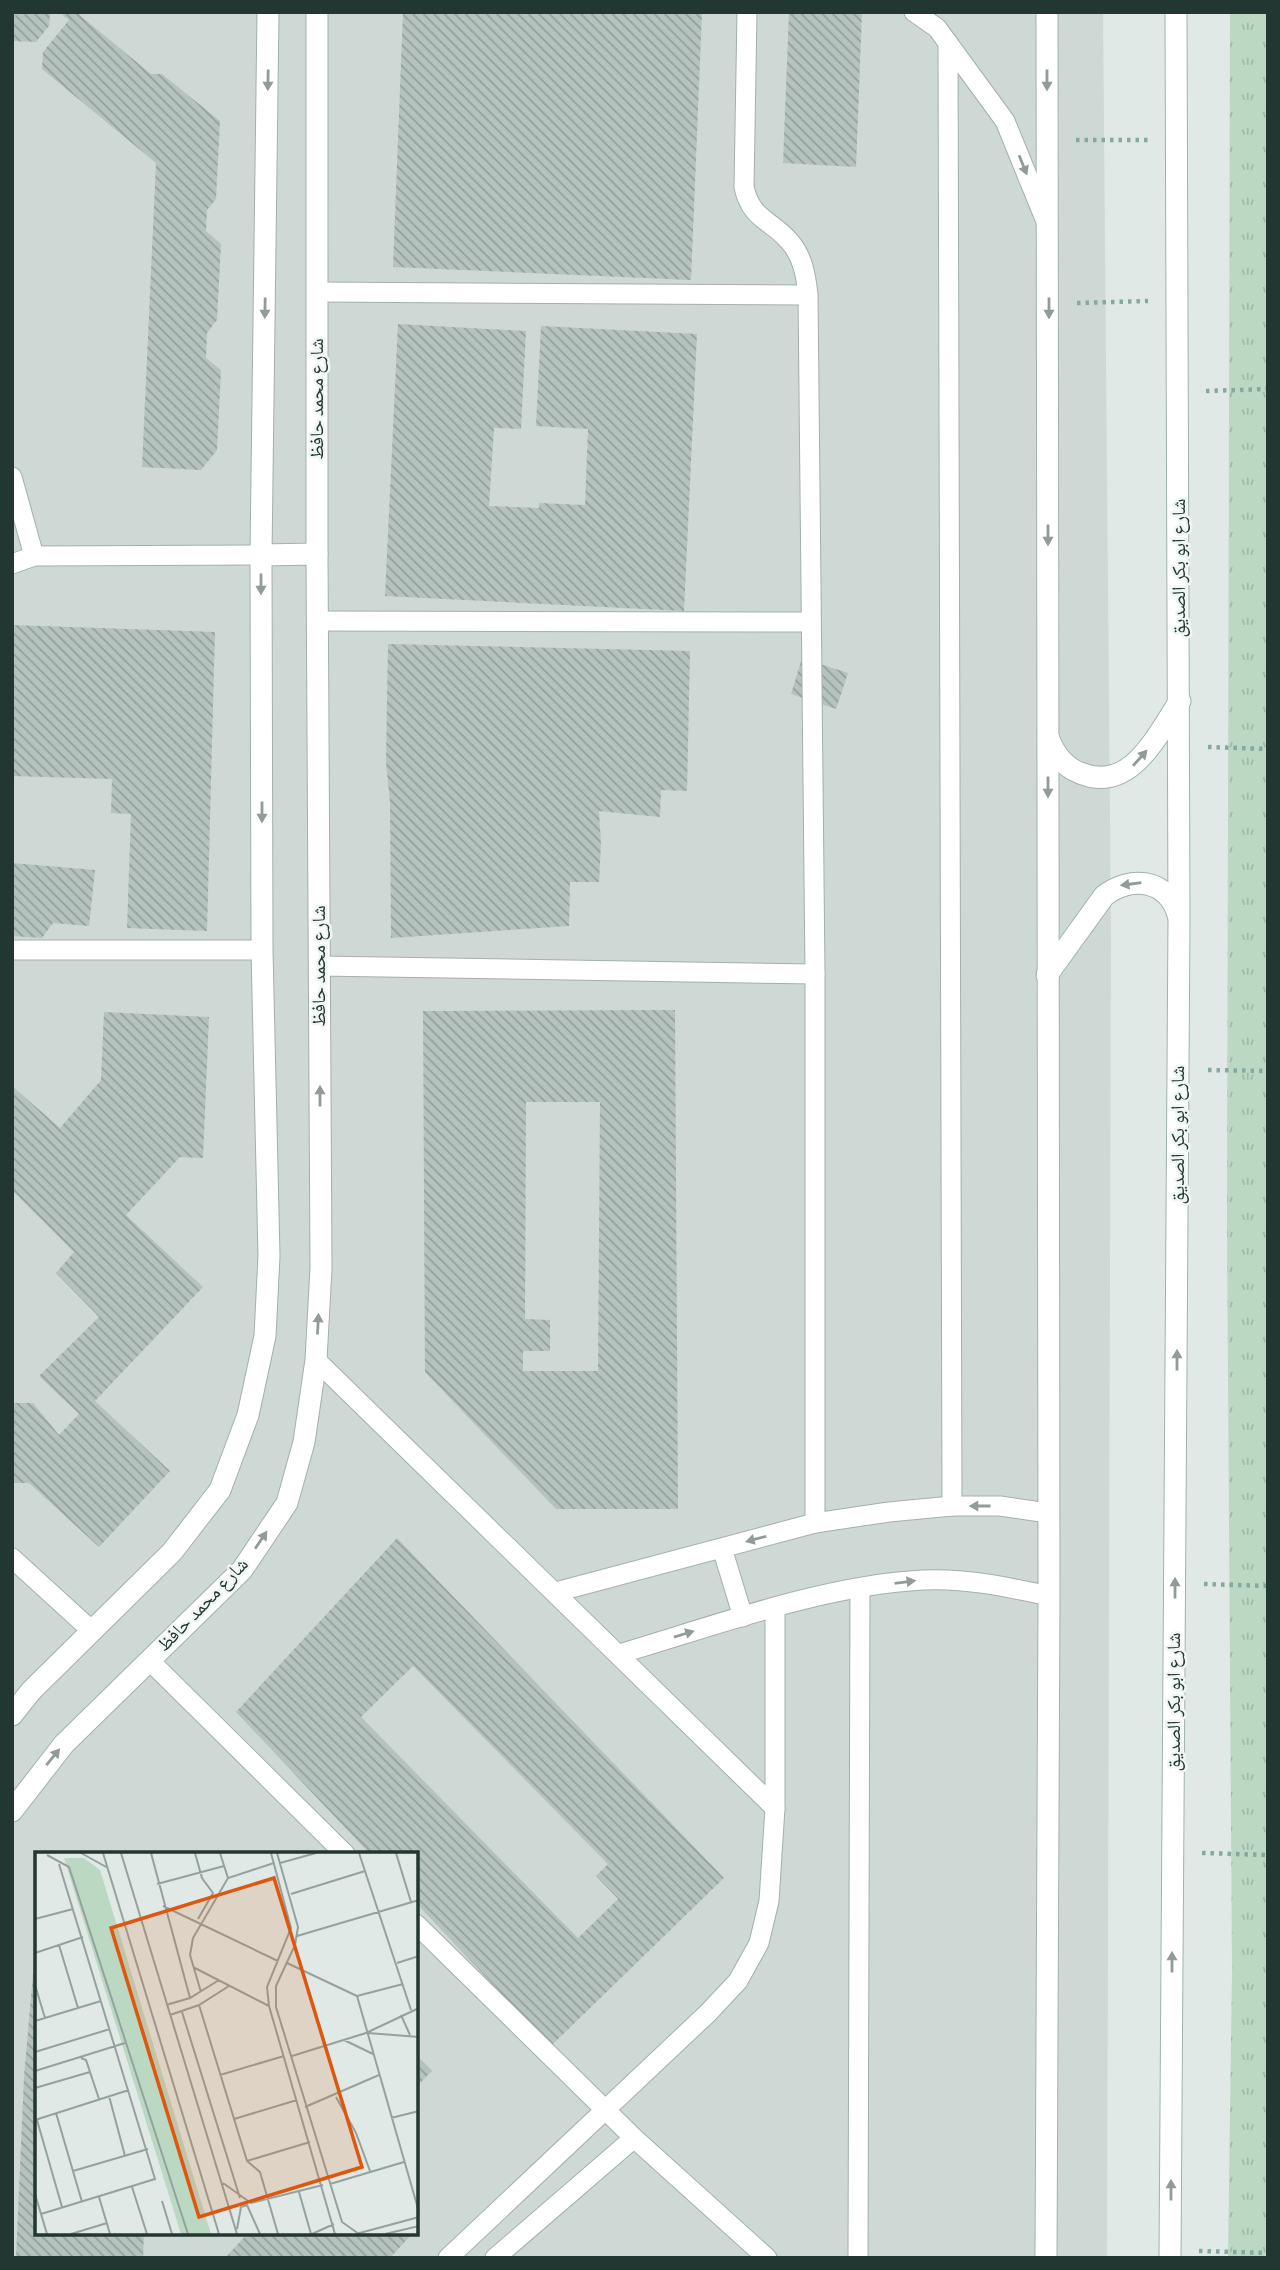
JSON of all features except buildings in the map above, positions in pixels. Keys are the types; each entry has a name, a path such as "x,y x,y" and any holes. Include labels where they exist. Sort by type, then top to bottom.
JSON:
{"main road":[{"path":"12,1715 31,1691 172,1552 220,1490 248,1415 265,1336 269,1256 262,950 261,555 268,12"},
{"name":"شارع محمد حافظ","path":"12,1811 64,1744 242,1570 287,1503 304,1442 316,1360 321,1268 317,12"},
{"path":"1046,2258 1049,1596 1047,12"},
{"name":"شارع ابو بكر الصديق","path":"1170,2254 1180,746 1176,12"},
{"path":"261,555 317,554"},
{"path":"1048,737 1053,750 1073,770 1086,776 1115,776 1138,762 1180,701"},
{"path":"1047,975 1104,896 1115,887 1141,882 1155,886 1167,894 1175,906 1179,920"}],"lane":[{"path":"747,12 746,198 759,218 789,240 805,273 808,295 815,974 815,1523"},
{"path":"914,12 937,28 1005,121 1048,228"},
{"path":"948,43 952,1506"},
{"path":"317,292 808,295"},
{"path":"12,477 34,556"},
{"path":"12,564 34,556 261,555"},
{"path":"317,621 811,622"},
{"path":"12,950 262,950"},
{"path":"319,966 815,974"},
{"path":"316,1360 775,1808"},
{"path":"556,1592 815,1523 889,1511 952,1506 1000,1506 1048,1513"},
{"path":"722,1548 743,1617"},
{"path":"12,1558 92,1631"},
{"path":"619,1654 775,1607 860,1588 923,1580 987,1582 1049,1596"},
{"path":"858,2258 860,1588"},
{"path":"448,2258 738,1981 760,1943 769,1901 775,1808 775,1607"},
{"path":"149,1660 344,1852"},
{"path":"418,1926 634,2138 766,2258"},
{"path":"495,2258 634,2138"}],"path":[{"path":"1048,141 1177,140"},
{"path":"1049,304 1177,300"},
{"path":"1178,392 1268,389"},
{"path":"1180,746 1268,749"},
{"path":"1179,1070 1268,1071"},
{"path":"1175,1583 1268,1586"},
{"path":"1173,1853 1268,1855"},
{"path":"1170,2254 1268,2253"}],"shaded area":[{"path":"12,12 1103,12 1111,937 1107,2258 12,2258"}],"green space":[{"path":"1230,12 1268,12 1268,2258 1228,2258 1232,1971 1227,1224"}]}
